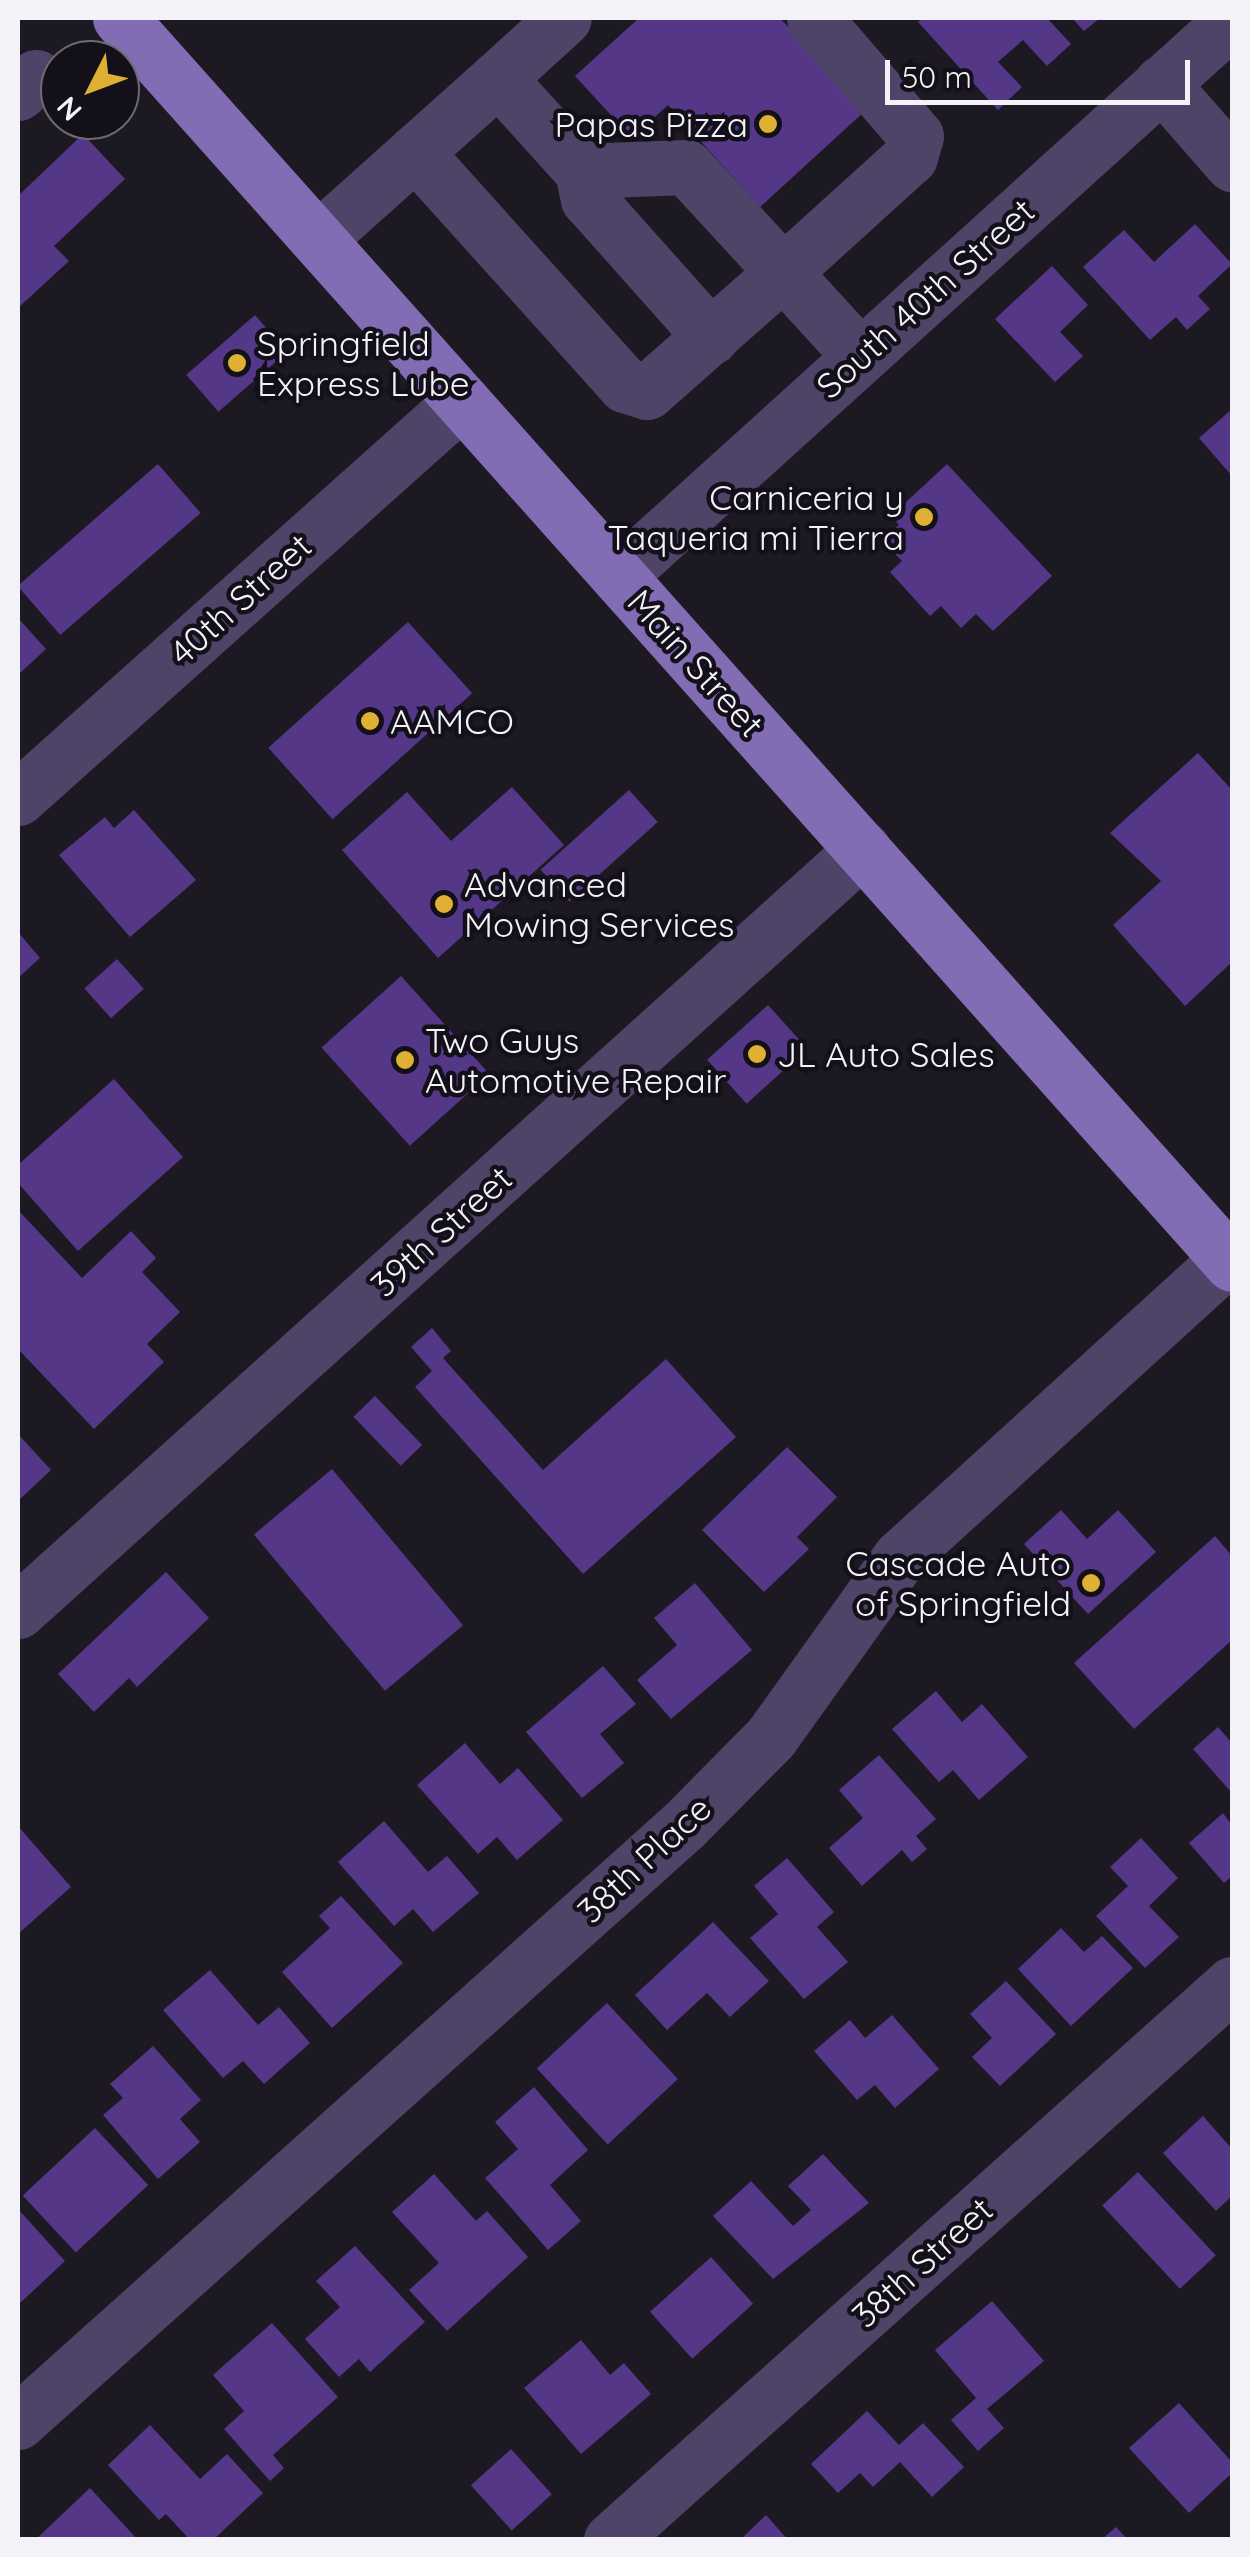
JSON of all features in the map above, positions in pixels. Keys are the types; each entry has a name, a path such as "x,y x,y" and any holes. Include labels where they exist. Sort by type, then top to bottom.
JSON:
{"main road":[{"name":"Main Street","path":"120,18 1230,1261"}],"street":[{"path":"318,239 564,18"},
{"path":"415,152 625,385 639,392 711,337 910,157 916,147 910,125 814,18"},
{"name":"South 40th Street","path":"618,576 1232,20"},
{"path":"498,78 582,171 588,199 711,337"},
{"path":"1162,84 1232,164"},
{"path":"582,171 686,167 860,356"},
{"name":"40th Street","path":"18,798 462,401"},
{"name":"39th Street","path":"18,1611 862,849"},
{"name":"38th Place","path":"18,2422 684,1825 771,1737 900,1557 1230,1261"},
{"name":"38th Street","path":"611,2540 1232,1984"}],"building":[{"name":"Papas Pizza","path":"639,18 780,18 865,111 760,207 668,105 632,138 575,76"},
{"path":"923,18 1047,18 1071,44 1047,66 1023,40 998,62 1022,87 998,110 918,22"},
{"path":"1072,18 1100,18 1084,31"},
{"path":"77,140 89,140 125,179 54,246 69,261 18,308 18,196"},
{"path":"1195,224 1232,264 1198,296 1210,309 1187,330 1176,317 1150,340 1083,267 1124,230 1154,262"},
{"path":"1052,266 1088,305 1060,332 1083,356 1055,382 995,319"},
{"name":"Springfield Express Lube","path":"255,315 287,352 218,412 186,375"},
{"path":"1232,409 1232,476 1199,438"},
{"path":"158,464 201,513 60,635 18,586"},
{"path":"947,464 1052,576 993,631 976,614 961,628 941,606 930,616 890,572 902,561 882,541 899,525 891,516"},
{"path":"18,618 46,649 18,675"},
{"name":"AAMCO","path":"408,622 472,693 333,819 268,748"},
{"path":"1198,753 1232,790 1232,962 1185,1006 1113,925 1161,881 1110,833"},
{"name":"Advanced Mowing Services","path":"512,787 564,845 438,958 342,850 407,792 451,841"},
{"path":"629,790 658,822 569,902 541,870"},
{"path":"134,810 196,880 130,937 59,855 105,817 114,828"},
{"path":"18,932 40,958 18,978"},
{"path":"117,959 144,989 111,1018 84,988"},
{"name":"Two Guys Automotive Repair","path":"401,976 489,1074 410,1146 321,1048"},
{"name":"JL Auto Sales","path":"768,1005 807,1049 747,1104 707,1060"},
{"path":"114,1079 183,1157 78,1251 18,1183 18,1165"},
{"path":"18,1210 82,1278 131,1231 156,1258 142,1272 180,1312 147,1344 164,1362 94,1429 18,1349"},
{"path":"432,1328 451,1351 443,1358 543,1470 666,1359 736,1437 583,1574 415,1387 432,1371 411,1347"},
{"path":"375,1396 422,1445 401,1466 353,1417"},
{"path":"18,1434 51,1470 18,1501"},
{"path":"787,1447 837,1497 797,1537 809,1549 764,1592 702,1530"},
{"path":"332,1469 463,1625 385,1691 254,1535"},
{"name":"Cascade Auto of Springfield","path":"1061,1510 1087,1539 1118,1510 1156,1552 1088,1614 1024,1544"},
{"path":"1215,1536 1232,1556 1232,1640 1134,1729 1074,1663"},
{"path":"166,1572 209,1618 137,1687 129,1678 94,1712 58,1674"},
{"path":"695,1583 752,1650 671,1719 637,1680 677,1645 654,1618"},
{"path":"603,1666 636,1704 600,1734 624,1763 582,1798 526,1732"},
{"path":"936,1691 962,1722 982,1704 1028,1757 979,1800 953,1770 939,1782 892,1729"},
{"path":"1218,1727 1232,1743 1232,1793 1193,1749"},
{"path":"465,1743 500,1784 518,1768 563,1820 517,1860 497,1837 478,1854 417,1785"},
{"path":"879,1755 936,1819 916,1836 927,1849 912,1862 902,1850 862,1886 829,1848 863,1818 839,1790"},
{"path":"1223,1813 1232,1825 1232,1876 1224,1883 1189,1843"},
{"path":"384,1821 428,1872 447,1856 479,1893 433,1932 413,1909 394,1926 338,1862"},
{"path":"18,1826 71,1887 18,1934"},
{"path":"1141,1838 1178,1878 1149,1906 1179,1937 1145,1968 1096,1916 1128,1886 1110,1867"},
{"path":"787,1858 834,1912 817,1927 848,1962 804,1999 750,1938 778,1914 754,1886"},
{"path":"341,1896 403,1963 332,2028 282,1972 330,1928 319,1916"},
{"path":"713,1922 769,1981 730,2017 707,1993 667,2030 635,1995"},
{"path":"1061,1928 1084,1952 1102,1936 1133,1968 1071,2026 1018,1969"},
{"path":"210,1970 258,2025 279,2007 310,2043 264,2084 243,2061 223,2078 163,2010"},
{"path":"1006,1981 1056,2034 1000,2086 972,2057 992,2038 970,2014"},
{"path":"607,2003 678,2079 608,2145 537,2068"},
{"path":"892,2015 939,2069 895,2108 875,2085 857,2100 814,2051 850,2020 865,2038"},
{"path":"153,2046 201,2100 180,2119 200,2142 158,2179 103,2115 123,2098 110,2084"},
{"path":"534,2087 588,2150 550,2185 581,2221 548,2250 485,2178 518,2149 495,2122"},
{"path":"1203,2116 1232,2149 1232,2196 1216,2211 1163,2153"},
{"path":"95,2128 148,2185 76,2253 23,2196"},
{"path":"823,2154 869,2203 773,2279 713,2216 751,2181 793,2226 811,2210 788,2186"},
{"path":"1138,2172 1216,2255 1180,2289 1102,2205"},
{"path":"434,2174 476,2221 487,2211 528,2257 447,2331 409,2290 439,2263 392,2212"},
{"path":"18,2209 65,2261 18,2305"},
{"path":"355,2246 425,2322 370,2372 359,2359 339,2377 305,2339 340,2307 316,2281"},
{"path":"711,2257 753,2304 692,2359 650,2312"},
{"path":"992,2301 1044,2361 987,2409 1004,2428 978,2451 951,2420 976,2398 935,2350"},
{"path":"272,2323 338,2397 273,2455 284,2468 270,2481 224,2429 244,2411 213,2375"},
{"path":"581,2340 610,2375 624,2363 651,2394 581,2454 524,2388"},
{"path":"1179,2403 1232,2462 1232,2473 1189,2513 1129,2448"},
{"path":"867,2411 899,2445 923,2423 964,2467 932,2497 900,2462 873,2487 860,2473 838,2493 811,2464"},
{"path":"150,2425 200,2479 227,2454 263,2493 213,2540 190,2540 166,2514 159,2520 108,2465"},
{"path":"511,2449 552,2494 512,2530 471,2485"},
{"path":"90,2488 138,2540 35,2540"},
{"path":"766,2515 788,2540 740,2540"},
{"path":"1116,2527 1128,2540 1101,2540"}],"place":[{"name":"Papas Pizza","path":"768,124"},
{"name":"Springfield Express Lube","path":"237,363"},
{"name":"Carniceria y Taqueria mi Tierra","path":"924,517"},
{"name":"AAMCO","path":"370,721"},
{"name":"Advanced Mowing Services","path":"444,904"},
{"name":"JL Auto Sales","path":"757,1054"},
{"name":"Two Guys Automotive Repair","path":"405,1060"},
{"name":"Cascade Auto of Springfield","path":"1091,1583"}]}
